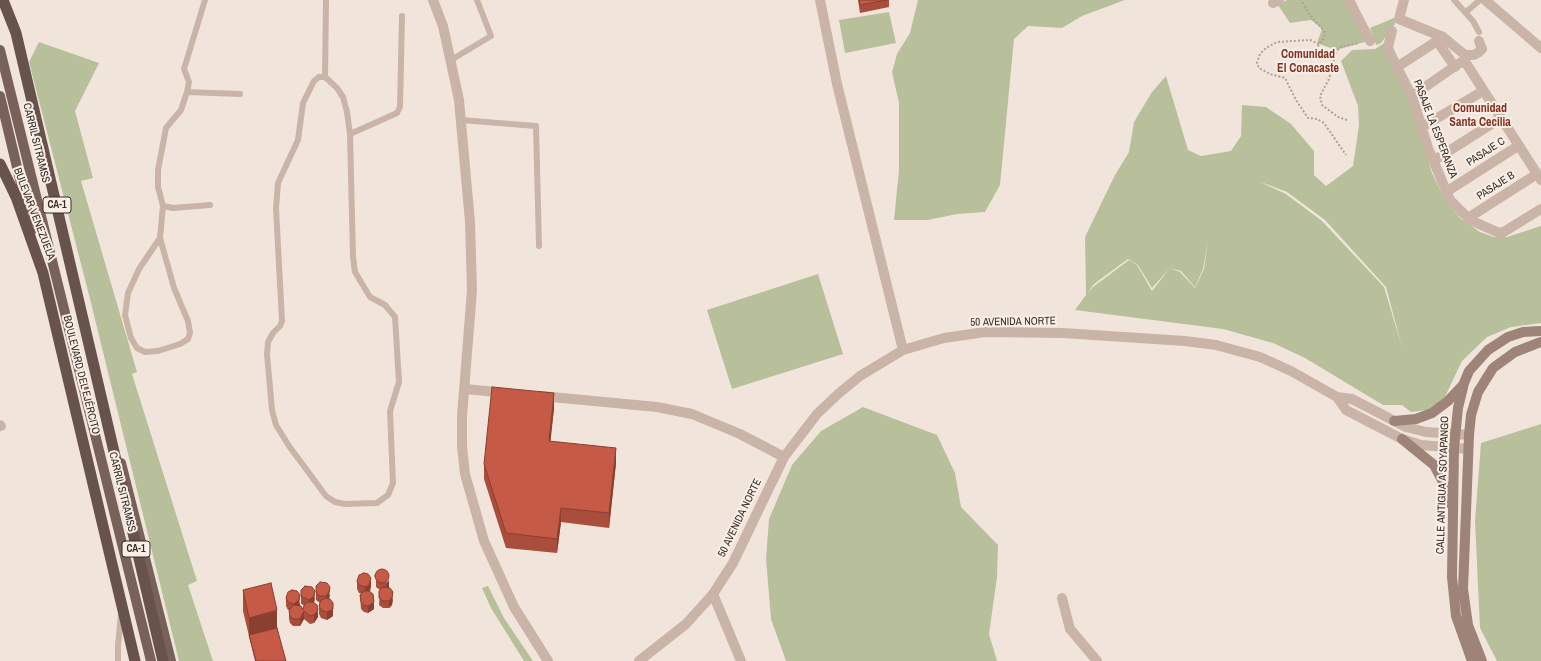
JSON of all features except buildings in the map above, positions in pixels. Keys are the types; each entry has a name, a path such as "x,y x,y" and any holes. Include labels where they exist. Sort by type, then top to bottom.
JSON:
{"highway":[{"name":"BOULEVARD DEL EJÉRCITO","path":"3,0 16,33 163,661"},
{"name":"BULEVAR VENEZUELA","path":"0,164 16,197 43,273"},
{"name":"BOULEVARD DEL EJÉRCITO","path":"43,273 135,661"}],"main road":[{"name":"CARRIL SITRAMSS","path":"0,50 151,661"},
{"name":"BOULEVARD DEL EJÉRCITO","path":"0,96 43,273"},
{"name":"CALLE ANTIGUA A SOYAPANGO","path":"1472,661 1454,606 1452,577 1454,448 1458,408 1464,383 1470,370 1478,359 1497,343 1508,337 1523,332 1541,331"},
{"path":"1482,661 1468,625 1463,589 1468,448 1471,415 1478,392 1493,368 1515,352 1541,342"},
{"path":"1394,421 1416,419 1432,412 1452,397 1464,383"},
{"name":"BOULEVARD DEL EJÉRCITO","path":"110,436 125,474 171,661"},
{"path":"1402,439 1428,459 1438,472 1448,494 1453,530"}],"street":[{"path":"433,0 443,26 451,60 461,120 470,222 472,290 462,439 465,474 484,541 514,607 548,661"},
{"path":"820,0 837,84 903,350"},
{"path":"1349,0 1365,42"},
{"path":"1404,0 1399,19 1443,37 1464,55 1474,55 1482,49 1479,37"},
{"path":"1485,0 1541,48"},
{"name":"PASAJE LA ESPERANZA","path":"1392,31 1388,47 1412,96 1433,161 1446,192 1453,204 1468,218 1482,226 1502,233 1541,209"},
{"path":"1397,67 1437,41 1455,67"},
{"path":"1412,96 1464,60 1539,177"},
{"path":"1422,128 1483,91"},
{"path":"1433,161 1501,118"},
{"name":"PASAJE C","path":"1446,192 1518,146"},
{"name":"PASAJE B","path":"1468,218 1539,177"},
{"name":"50 AVENIDA NORTE","path":"639,661 686,624 713,594 733,563 784,457 817,414 860,376 903,350 944,338 986,332 1063,333 1185,341 1223,346 1260,357 1291,371 1338,397 1352,399 1394,421 1416,430 1455,435 1469,435"},
{"path":"466,389 512,393"},
{"path":"528,395 657,407 692,414 740,434 784,457"},
{"name":"50 AVENIDA NORTE","path":"1338,397 1346,410 1402,439 1421,445 1468,448"},
{"path":"713,594 741,661"},
{"path":"1062,598 1070,629 1097,661"}],"lane":[{"path":"160,238 139,269 128,293 125,315 131,338 137,348 145,352 158,351 180,344 188,339 190,333 188,321 174,288 160,238 163,206 160,198 158,170 166,128 181,110 188,92 189,82 184,69 205,0"},
{"path":"325,77 326,0"},
{"path":"451,60 491,36 478,0"},
{"path":"1454,0 1466,12 1479,37"},
{"path":"1466,12 1480,0"},
{"path":"350,134 397,113 400,107 402,16"},
{"path":"318,77 325,77 332,81 343,97 350,134 353,257 355,272 370,297 385,306 395,317 399,382 390,412 392,488 388,495 377,503 345,504 335,502 326,496 289,446 276,425 272,410 267,354 268,342 282,321 276,208 278,183 298,140 303,103 314,81 318,77"},
{"path":"188,92 240,94"},
{"path":"461,120 536,126 539,246"},
{"path":"163,206 172,208 210,205"},
{"path":"118,661 119,627 122,608"}],"path":[{"path":"1299,56 1306,58 1311,55 1324,38 1325,32 1310,15 1301,0"},
{"path":"1319,44 1310,40 1277,42 1266,48 1260,54 1257,63 1259,68 1270,74 1285,78 1293,96 1308,118 1317,119 1324,123 1346,155"},
{"path":"1347,120 1338,117 1322,105 1320,96 1326,87 1336,52 1340,47 1365,42"}],"green space":[{"path":"918,0 1125,0 1082,16 1062,28 1028,26 1014,39 1000,185 985,212 957,214 928,220 894,220 899,170 899,103 892,72 897,54 910,33"},
{"path":"1287,0 1347,0 1368,41 1336,50 1317,43 1322,29 1311,20 1290,23 1278,5"},
{"path":"889,12 896,43 845,53 839,20"},
{"path":"1394,18 1395,24 1381,43 1376,45 1370,28"},
{"path":"39,42 99,63 75,111 93,178 81,181 137,372 132,374 197,581 188,585 213,661 179,661 89,295 29,62"},
{"path":"1386,42 1409,99 1432,173 1446,202 1461,219 1480,232 1494,237 1507,237 1541,226 1541,323 1511,327 1487,337 1462,361 1442,403 1434,409 1411,412 1402,405 1383,405 1305,358 1273,343 1223,329 1075,310 1086,295 1085,237 1115,175 1129,152 1134,122 1152,92 1166,76 1188,150 1201,156 1231,151 1241,136 1242,105 1266,107 1291,124 1314,151 1314,175 1326,186 1353,166 1359,125 1358,106 1341,61 1352,50 1375,49","holes":["1258,181 1287,192 1325,220 1386,287 1402,347 1384,287 1322,221 1286,194","1208,242 1204,269 1195,288 1180,272 1170,268 1181,271 1195,287 1203,269","1128,259 1138,265 1152,288 1170,268 1152,291 1137,265 1129,260 1093,287 1087,294 1094,284"]},
{"path":"818,274 843,354 732,389 707,310"},
{"path":"863,407 937,435 955,473 961,507 998,545 997,577 989,634 997,661 786,661 771,619 766,559 769,519 792,465 821,431"},
{"path":"1541,424 1541,661 1497,661 1480,628 1475,521 1481,443"},
{"path":"488,586 504,618 533,661 524,661 491,608 482,588"}],"district":[{"name":"Comunidad El Conacaste","path":"1308,62"},
{"name":"Comunidad Santa Cecilia","path":"1480,116"}]}
